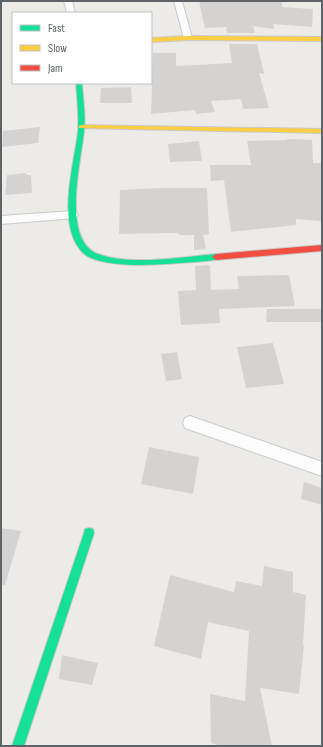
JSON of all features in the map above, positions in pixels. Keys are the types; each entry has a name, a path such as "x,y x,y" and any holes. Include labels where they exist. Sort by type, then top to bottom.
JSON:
{"street":[{"path":"68,1 71,12"},
{"path":"178,1 188,38"},
{"path":"152,40 188,38 322,39"},
{"path":"79,84 81,126 76,157 72,215 76,240 84,250 95,256 112,260 132,262 263,254 322,248"},
{"path":"81,126 322,132"},
{"path":"1,220 72,215"},
{"path":"190,423 302,463 322,468"},
{"path":"18,746 89,533"}],"building":[{"path":"199,1 282,1 282,7 313,9 312,27 273,24 274,29 253,26 255,33 227,33 226,27 205,28"},
{"path":"229,44 257,44 264,74 259,73 269,108 243,109 241,99 211,101 215,112 196,114 195,110 151,114 153,53 176,53 176,66 232,63"},
{"path":"131,87 132,103 100,103 101,88"},
{"path":"40,127 38,143 2,147 3,131"},
{"path":"287,139 312,140 313,163 322,163 322,221 296,219 296,225 231,232 224,180 211,181 210,165 251,165 247,141"},
{"path":"199,141 202,161 170,162 168,144"},
{"path":"26,173 27,175 31,175 32,193 5,195 7,175"},
{"path":"207,188 209,234 203,235 206,249 194,250 194,235 179,235 179,233 119,234 120,190"},
{"path":"210,265 211,290 239,289 237,276 289,275 295,306 219,309 220,323 181,325 178,291 196,290 195,266"},
{"path":"267,309 322,309 322,322 266,322"},
{"path":"273,343 284,384 246,388 237,347"},
{"path":"177,352 182,379 166,381 161,354"},
{"path":"149,447 199,457 193,494 141,484"},
{"path":"304,482 322,488 322,505 301,499"},
{"path":"1,528 21,531 5,585 1,585"},
{"path":"264,566 293,572 293,592 306,595 304,645 299,694 260,688 272,746 220,746 211,743 210,694 245,701 249,631 208,622 201,659 154,646 170,575 234,592 236,581 262,586"},
{"path":"62,655 98,663 92,685 59,679"}],"traffic: fast":[{"path":"79,84 81,131 74,176 73,210 74,226 78,240 85,250 92,255 101,258 133,262 216,257"},
{"path":"18,746 89,533"}],"traffic: slow":[{"path":"152,40 188,38 322,39"},
{"path":"81,127 322,131"}],"traffic: jam":[{"path":"216,257 322,248"}]}
